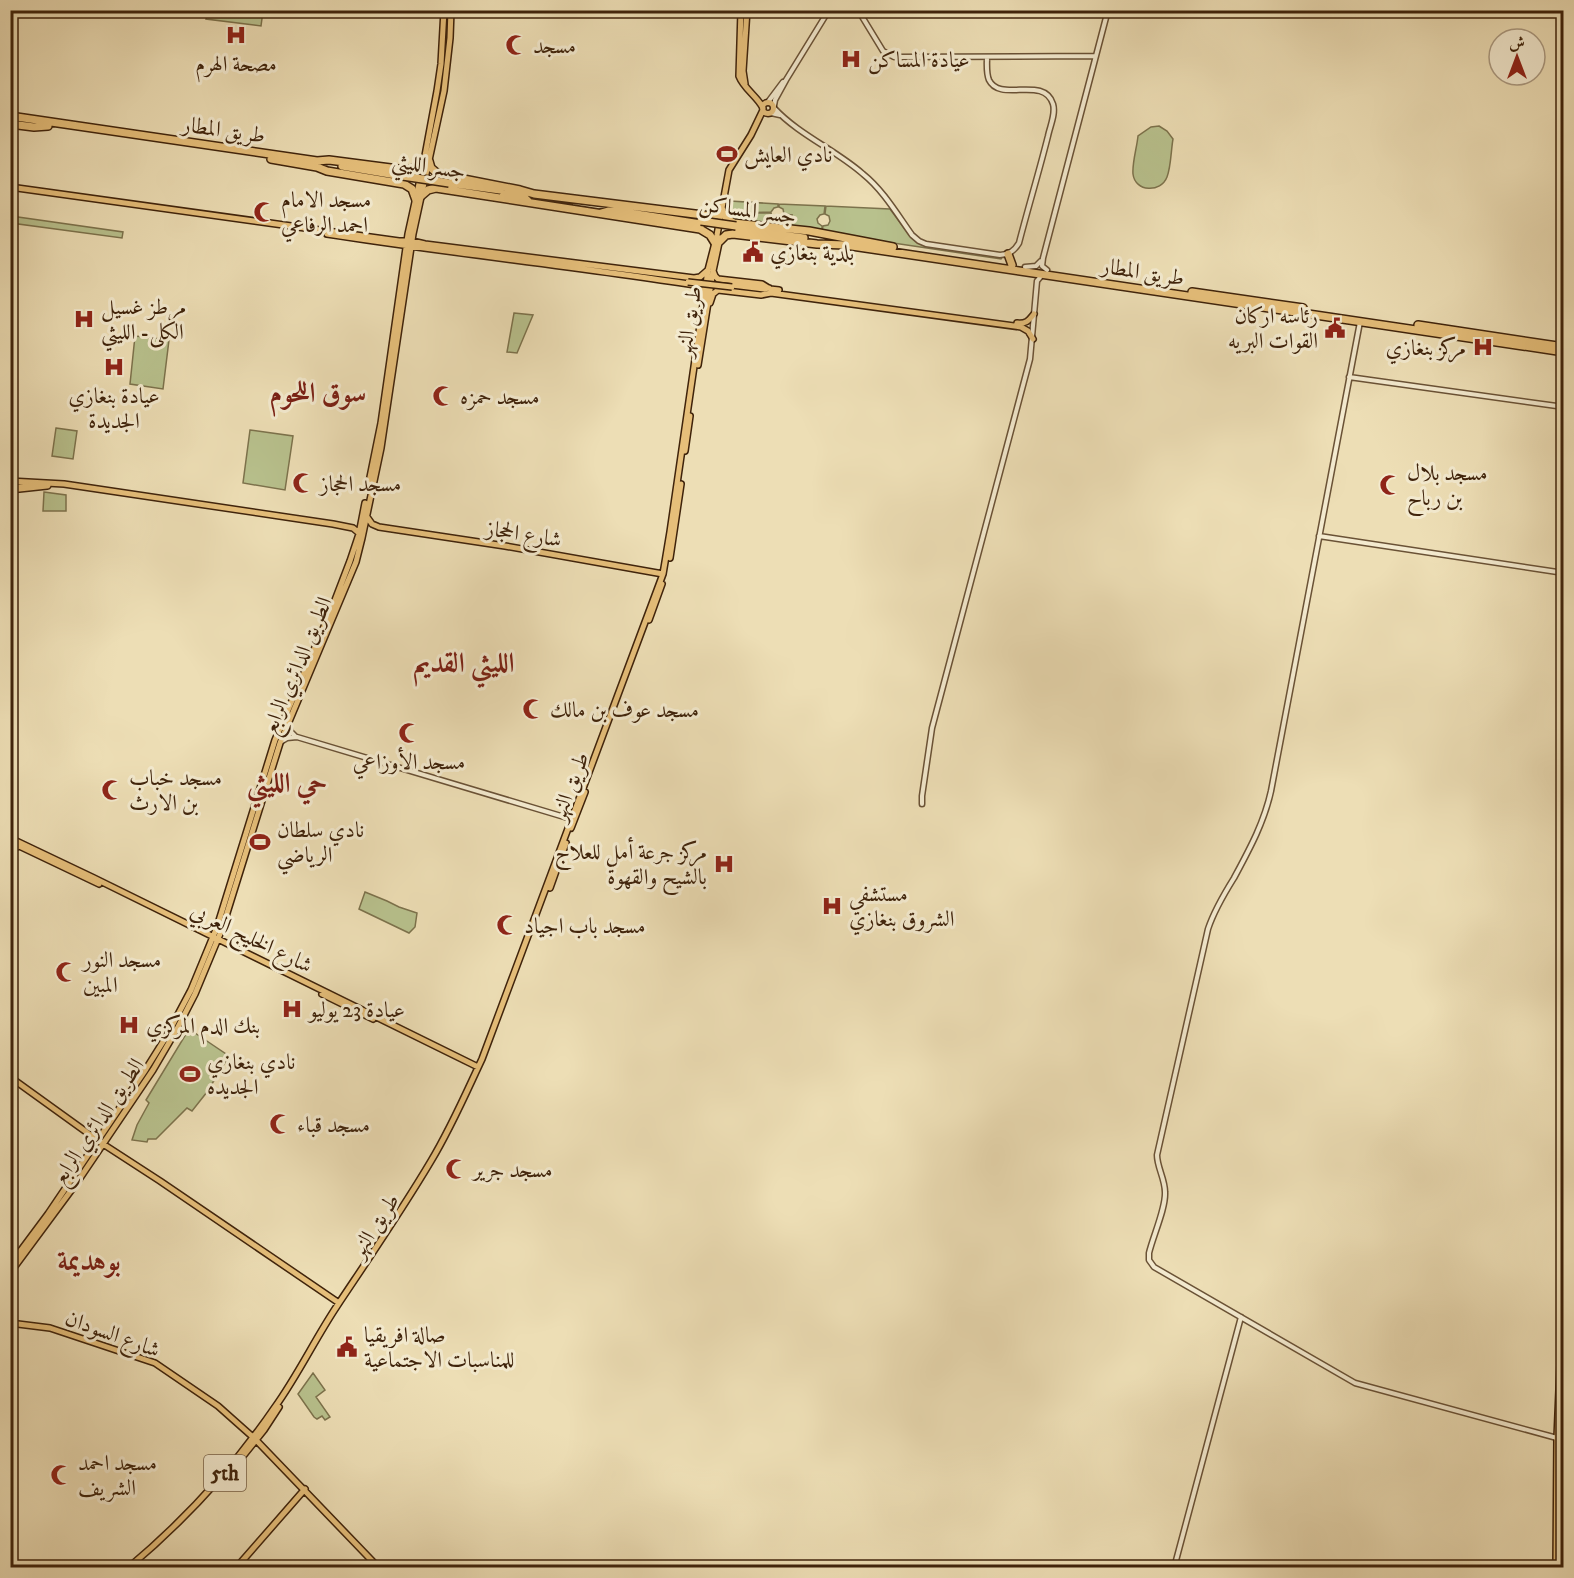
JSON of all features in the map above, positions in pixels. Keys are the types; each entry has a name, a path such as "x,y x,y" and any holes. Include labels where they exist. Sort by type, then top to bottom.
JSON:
{"highway":[{"name":"طريق المطار","path":"12,118 321,165 329,159 402,170"},
{"path":"718,238 700,229 441,189 430,189 419,198 412,189 400,183 404,178 402,170 415,169 427,161 432,170 438,174 529,193 704,215 723,212"},
{"name":"طريق المطار","path":"321,165 325,171 400,183"},
{"name":"جسر الليثي","path":"321,165 529,193"},
{"name":"جسر الليثي","path":"321,165 524,197 530,203"},
{"path":"441,189 440,181 445,175"},
{"name":"جسر المساكن","path":"602,203 608,206 724,224 890,247"},
{"name":"جسر المساكن","path":"599,214 617,211 845,245"},
{"name":"طريق المطار","path":"723,212 729,220 737,223 809,231 1028,270"},
{"path":"700,229 705,224 704,215"},
{"path":"735,235 733,229 737,223"},
{"name":"طريق المطار","path":"718,238 735,235 845,245 1563,347"},
{"path":"1006,254 1009,265"},
{"name":"طريق المطار","path":"1045,272 1563,352"},
{"path":"10,489 47,485"}],"main road":[{"path":"741,10 738,72 741,81 751,94 768,108"},
{"path":"745,85 743,71 747,10"},
{"name":"الطريق الدائري الرابع","path":"427,161 448,11"},
{"name":"الطريق الدائري الرابع","path":"220,928 275,740 361,535 361,522 377,448 408,244 444,91 451,28 448,11"},
{"path":"441,58 444,37 447,35 449,37 448,61"},
{"name":"طريق النهر","path":"264,1427 337,1303 431,1161 482,1059 663,574 705,295 730,179 768,108"},
{"path":"10,188 399,243 425,244 636,273 696,278 710,271 718,279 762,284 768,290"},
{"path":"399,243 404,249 408,244"},
{"name":"الطريق الدائري الرابع","path":"10,1274 94,1151 104,1143 108,1132 153,1070 195,994 220,928 280,743 356,562 381,448 408,244"},
{"name":"طريق النهر","path":"264,1427 275,1415 305,1361 430,1170 454,1126 502,1018 571,819 668,566 707,306 710,271"},
{"path":"636,273 764,289 1021,327 1027,329 1033,339"},
{"path":"636,273 695,285 705,295"},
{"path":"707,306 713,294 718,290 761,295 768,290"},
{"path":"932,313 1021,323 1028,322 1035,314"},
{"path":"10,482 70,486"},
{"path":"10,482 47,483 348,526 356,528 361,535 379,527"},
{"name":"شارع الحجاز","path":"366,517 372,524 379,527 663,574"},
{"path":"348,526 361,522"},
{"name":"شارع الخليج العربي","path":"12,843 204,934"},
{"name":"شارع الخليج العربي","path":"12,843 61,861 215,940 478,1069"},
{"path":"220,928 227,945 211,950 204,934 220,928"},
{"path":"474,1078 469,1065 482,1059"},
{"path":"10,1077 337,1303"},
{"path":"89,1133 108,1132 109,1140 104,1143"},
{"path":"89,1133 94,1151 105,1149 104,1143"},
{"name":"الطريق الدائري الرابع","path":"10,1265 50,1216"},
{"path":"1556,1568 1557,1438 1563,1270"},
{"name":"شارع السودان","path":"10,1323 50,1328 155,1364 218,1406 244,1428 380,1568"},
{"path":"244,1428 253,1430 264,1427 262,1439 266,1450"},
{"name":"5th","path":"130,1568 191,1512 235,1467 264,1427"},
{"path":"244,1428 248,1440 246,1450 257,1448 266,1450"},
{"path":"236,1568 305,1490"}],"street":[{"path":"828,10 768,108 863,173 919,241 926,244 1006,254 1019,243 1054,110 1051,100 1041,91 1007,90 996,87 988,78 987,57"},
{"path":"858,10 877,44 888,55 899,57 1096,56"},
{"path":"922,804 932,728 1029,363 1037,281 1045,272 1042,266 1043,258 1108,10"},
{"path":"1037,281 1028,270 1037,266 1043,258"},
{"path":"1360,321 1268,803 1256,836 1210,921 1156,1156 1164,1181 1165,1195 1149,1253 1150,1262 1154,1267 1355,1383 1557,1438"},
{"path":"1349,377 1563,407"},
{"path":"1319,536 1563,573"},
{"path":"288,722 290,731 297,737"},
{"path":"280,743 287,738 297,737 571,819"},
{"path":"1174,1568 1241,1317"}],"green space":[{"path":"208,11 263,11 261,26 206,19"},
{"path":"1159,126 1173,139 1167,177 1159,186 1143,187 1138,184 1133,174 1138,136 1151,127"},
{"path":"730,201 778,204 778,207 771,212 732,213 751,213 751,215 752,213 771,213 776,224 777,220 784,215 793,215 784,214 779,204 825,206 824,214 817,219 822,226 822,231 823,226 828,225 830,221 829,216 825,214 826,206 890,209 906,231 922,244 1002,257 1001,259 731,219 728,215"},
{"path":"11,216 123,232 122,238 11,223"},
{"path":"514,313 533,315 517,353 507,352"},
{"path":"135,336 169,340 163,389 130,384"},
{"path":"56,428 77,431 73,459 52,456"},
{"path":"250,430 293,436 285,490 243,483"},
{"path":"44,492 66,495 66,511 43,511"},
{"path":"365,892 417,913 415,927 409,933 359,909"},
{"name":"نادي بنغازي الجديده","path":"189,1029 229,1056 207,1092 192,1111 187,1108 156,1139 148,1139 147,1142 132,1140 149,1103 146,1100"},
{"path":"313,1373 325,1390 316,1397 330,1417 325,1420 322,1416 317,1419 314,1417 298,1394"}],"place":[{"name":"مصحة الهرم","path":"236,35"},
{"name":"مسجد","path":"516,45"},
{"name":"عيادة المساكن","path":"851,59"},
{"name":"نادي العايش","path":"727,154"},
{"name":"مسجد الامام احمد الرفاعي","path":"264,212"},
{"name":"بلدية بنغازي","path":"753,252"},
{"name":"مرطز غسيل الكلى- الليثي","path":"84,319"},
{"name":"رئاسه اركان القوات البريه","path":"1335,328"},
{"name":"مركز بنغازي","path":"1483,347"},
{"name":"عيادة بنغازي الجديدة","path":"114,367"},
{"name":"مسجد حمزه","path":"443,396"},
{"name":"مسجد الحجاز","path":"303,483"},
{"name":"مسجد بلال بن رباح","path":"1390,485"},
{"name":"مسجد عوف بن مالك","path":"533,709"},
{"name":"مسجد الأوزاعي","path":"409,733"},
{"name":"مسجد خباب بن الارث","path":"112,790"},
{"name":"نادي سلطان الرياضي","path":"260,842"},
{"name":"مركز جرعة أمل للعلاج بالشيح والقهوة","path":"724,864"},
{"name":"مستشفي الشروق بنغازي","path":"832,906"},
{"name":"مسجد باب اجياد","path":"507,925"},
{"name":"مسجد النور المبين","path":"66,972"},
{"name":"عيادة 23 يوليو","path":"292,1009"},
{"name":"بنك الدم المركزي","path":"129,1025"},
{"name":"نادي بنغازي الجديده","path":"190,1074"},
{"name":"مسجد قباء","path":"280,1124"},
{"name":"مسجد جرير","path":"456,1169"},
{"name":"صالة افريقيا للمناسبات الاجتماعية","path":"347,1347"},
{"name":"مسجد احمد الشريف","path":"61,1475"}],"district":[{"name":"سوق اللحوم","path":"318,392"},
{"name":"الليثي القديم","path":"464,662"},
{"name":"حي الليثي","path":"287,782"},
{"name":"بوهديمة","path":"89,1260"}]}
